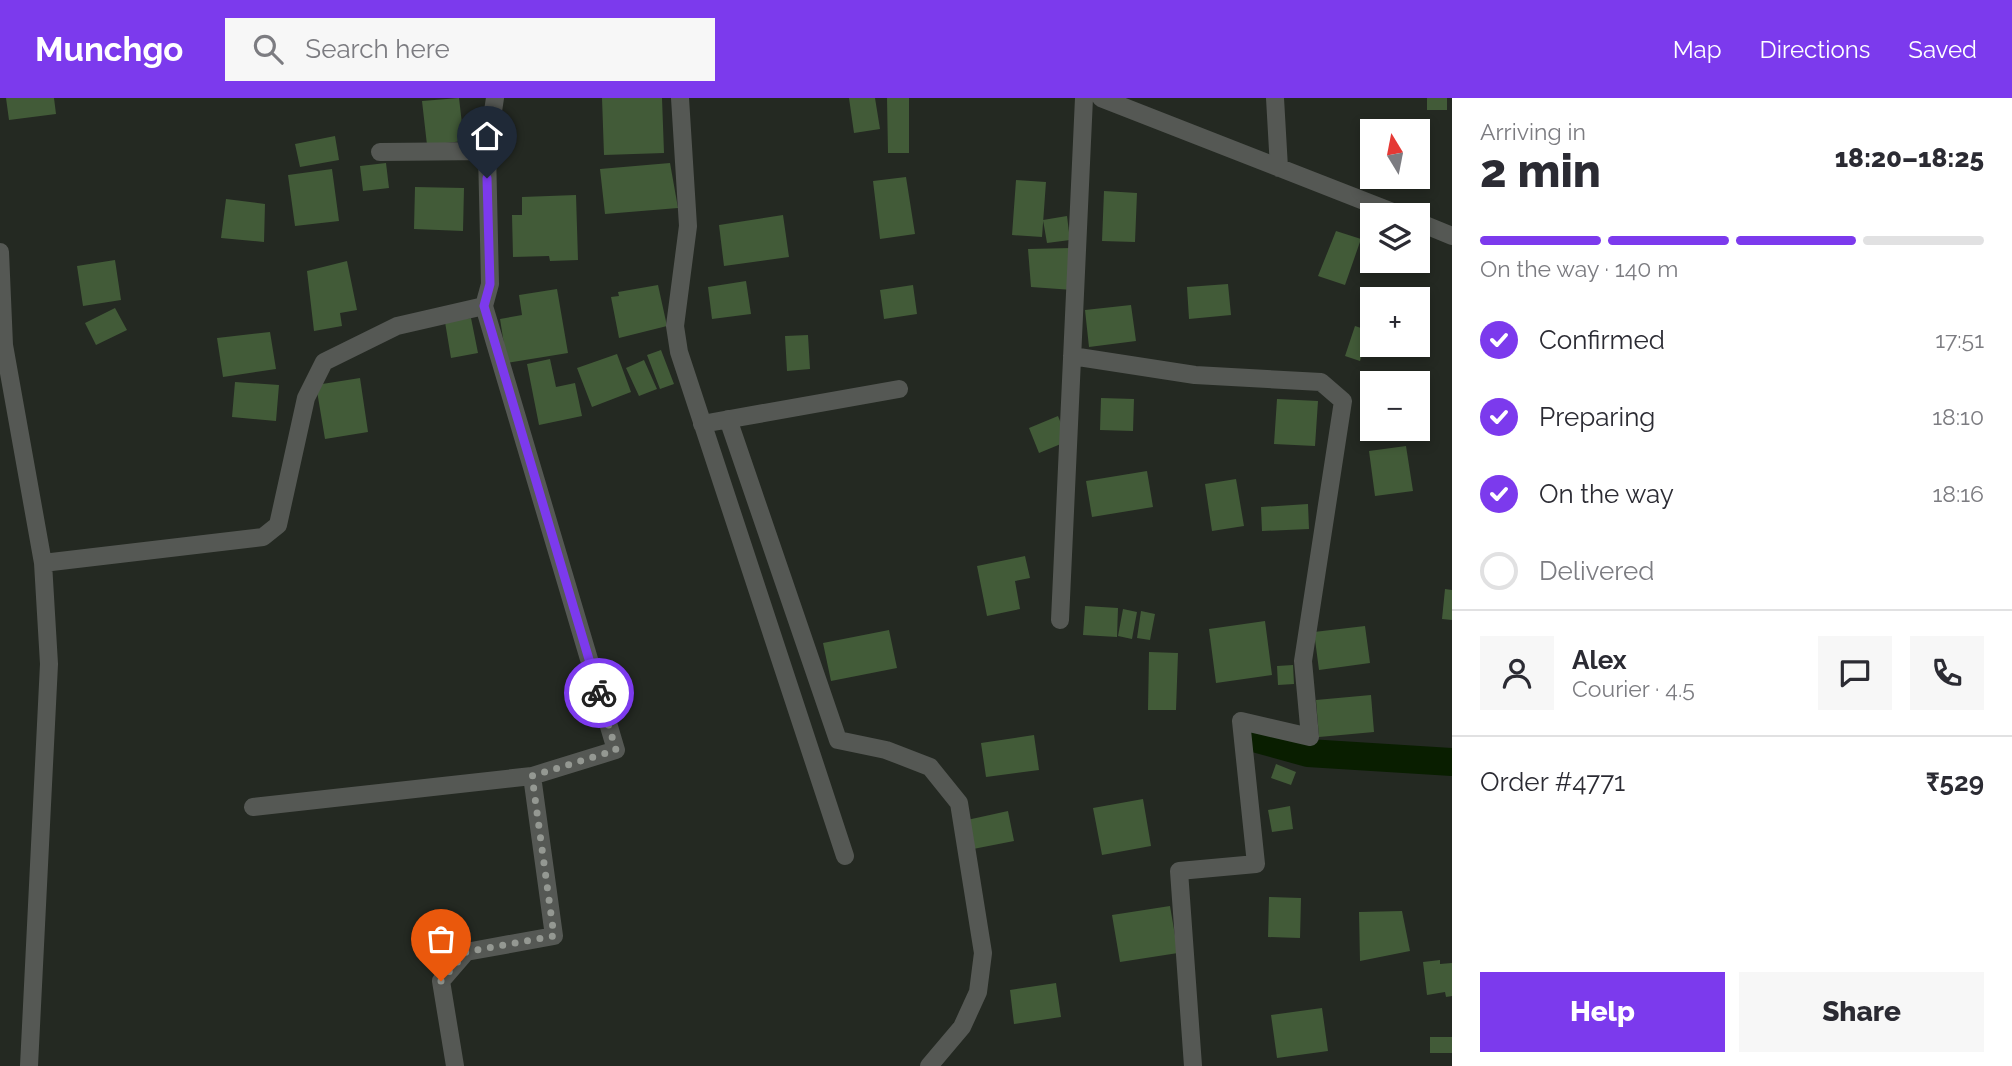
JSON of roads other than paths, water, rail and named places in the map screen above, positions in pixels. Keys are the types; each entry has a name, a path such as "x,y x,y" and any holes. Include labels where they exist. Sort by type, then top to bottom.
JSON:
{"street":[{"path":"253,807 532,776 616,750 484,306 490,284 487,151 495,98"},
{"path":"680,98 688,226 675,326 679,352 845,856"},
{"path":"1060,620 1084,98"},
{"path":"1101,98 1369,203"},
{"path":"1276,98 1279,168"},
{"path":"380,152 487,151"},
{"path":"1430,227 1452,236"},
{"path":"0,252 4,345 43,563 49,664 29,1066"},
{"path":"43,563 263,537 278,524 306,398 324,362 397,326 484,306"},
{"path":"1072,356 1195,375 1321,382 1343,401 1303,661 1310,737 1241,721 1255,864 1178,871 1193,1066"},
{"path":"702,424 899,389"},
{"path":"728,419 838,740 886,750 930,767 959,803 984,953 978,992 962,1027 929,1066"},
{"path":"455,1066 441,981 466,952 554,936 532,776"}],"waterway":[{"path":"1250,737 1308,753 1452,762"}]}
